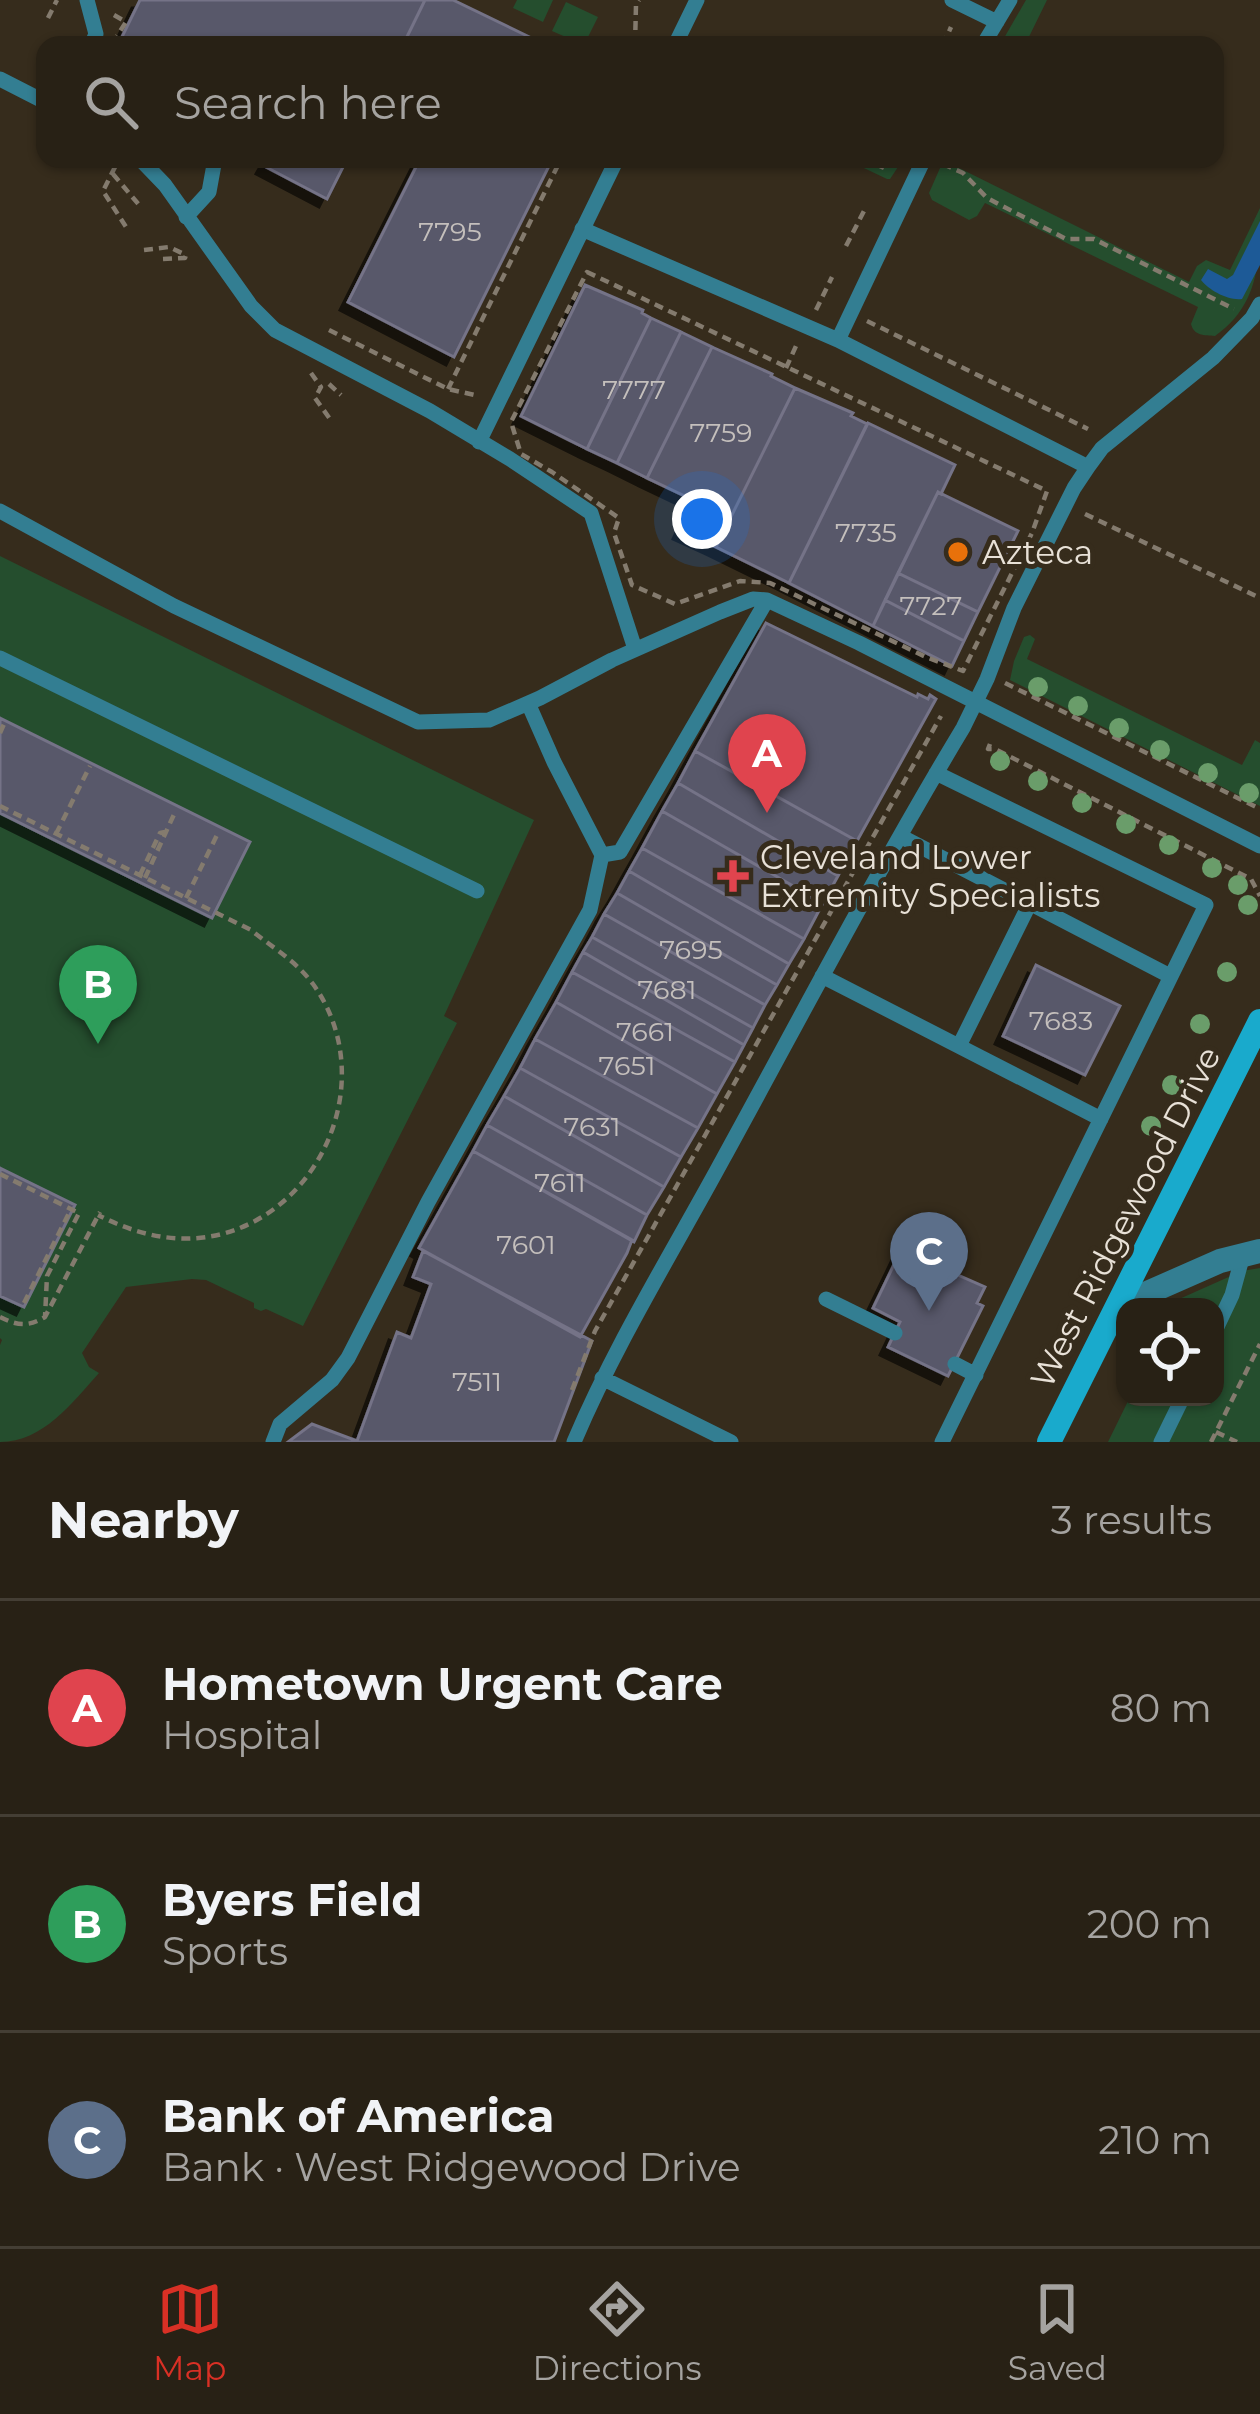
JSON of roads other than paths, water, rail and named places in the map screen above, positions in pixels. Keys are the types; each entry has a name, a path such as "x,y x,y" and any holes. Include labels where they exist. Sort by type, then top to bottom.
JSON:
{"main road":[{"name":"West Ridgewood Drive","path":"1123,1298 1260,1021"},
{"name":"West Ridgewood Drive","path":"1049,1442 1116,1313"}],"street":[{"path":"1136,1298 1220,1261 1251,1253"}],"lane":[{"path":"86,0 95,36"},
{"path":"679,36 697,0"},
{"path":"952,0 997,22"},
{"path":"988,36 1010,0"},
{"path":"0,79 36,97"},
{"path":"149,168 251,306 275,330 401,394 591,513 634,649"},
{"path":"186,217 209,192 213,168"},
{"path":"479,442 613,168"},
{"path":"838,340 920,168"},
{"path":"582,230 838,340 1088,467"},
{"path":"574,1442 602,1378 975,703 1014,608 1073,488 1102,448 1213,358 1260,304"},
{"path":"0,511 215,626 418,722 489,720 634,649 753,599 767,600 1260,846"},
{"path":"602,855 620,852 767,600"},
{"path":"0,658 477,891"},
{"path":"273,1442 280,1424 332,1380 348,1358 428,1202 590,910 602,855 528,703"},
{"path":"936,773 1205,905 942,1442"},
{"path":"900,836 1170,976"},
{"path":"959,1046 1030,903"},
{"path":"822,976 1101,1119"},
{"path":"1224,1312 1251,1253"},
{"path":"826,1299 895,1333"},
{"path":"955,1364 976,1375"},
{"path":"602,1378 731,1442"},
{"path":"1161,1442 1179,1406"}],"water":[{"path":"1260,221 1260,265 1242,299 1225,297 1201,280 1208,269 1227,279 1233,275"}],"place":[{"name":"Azteca","path":"958,552"},
{"name":"Hometown Urgent Care","path":"767,813"},
{"name":"Cleveland Lower Extremity Specialists","path":"733,876"},
{"name":"Byers Field","path":"98,1044"},
{"name":"Bank of America","path":"929,1311"}]}
